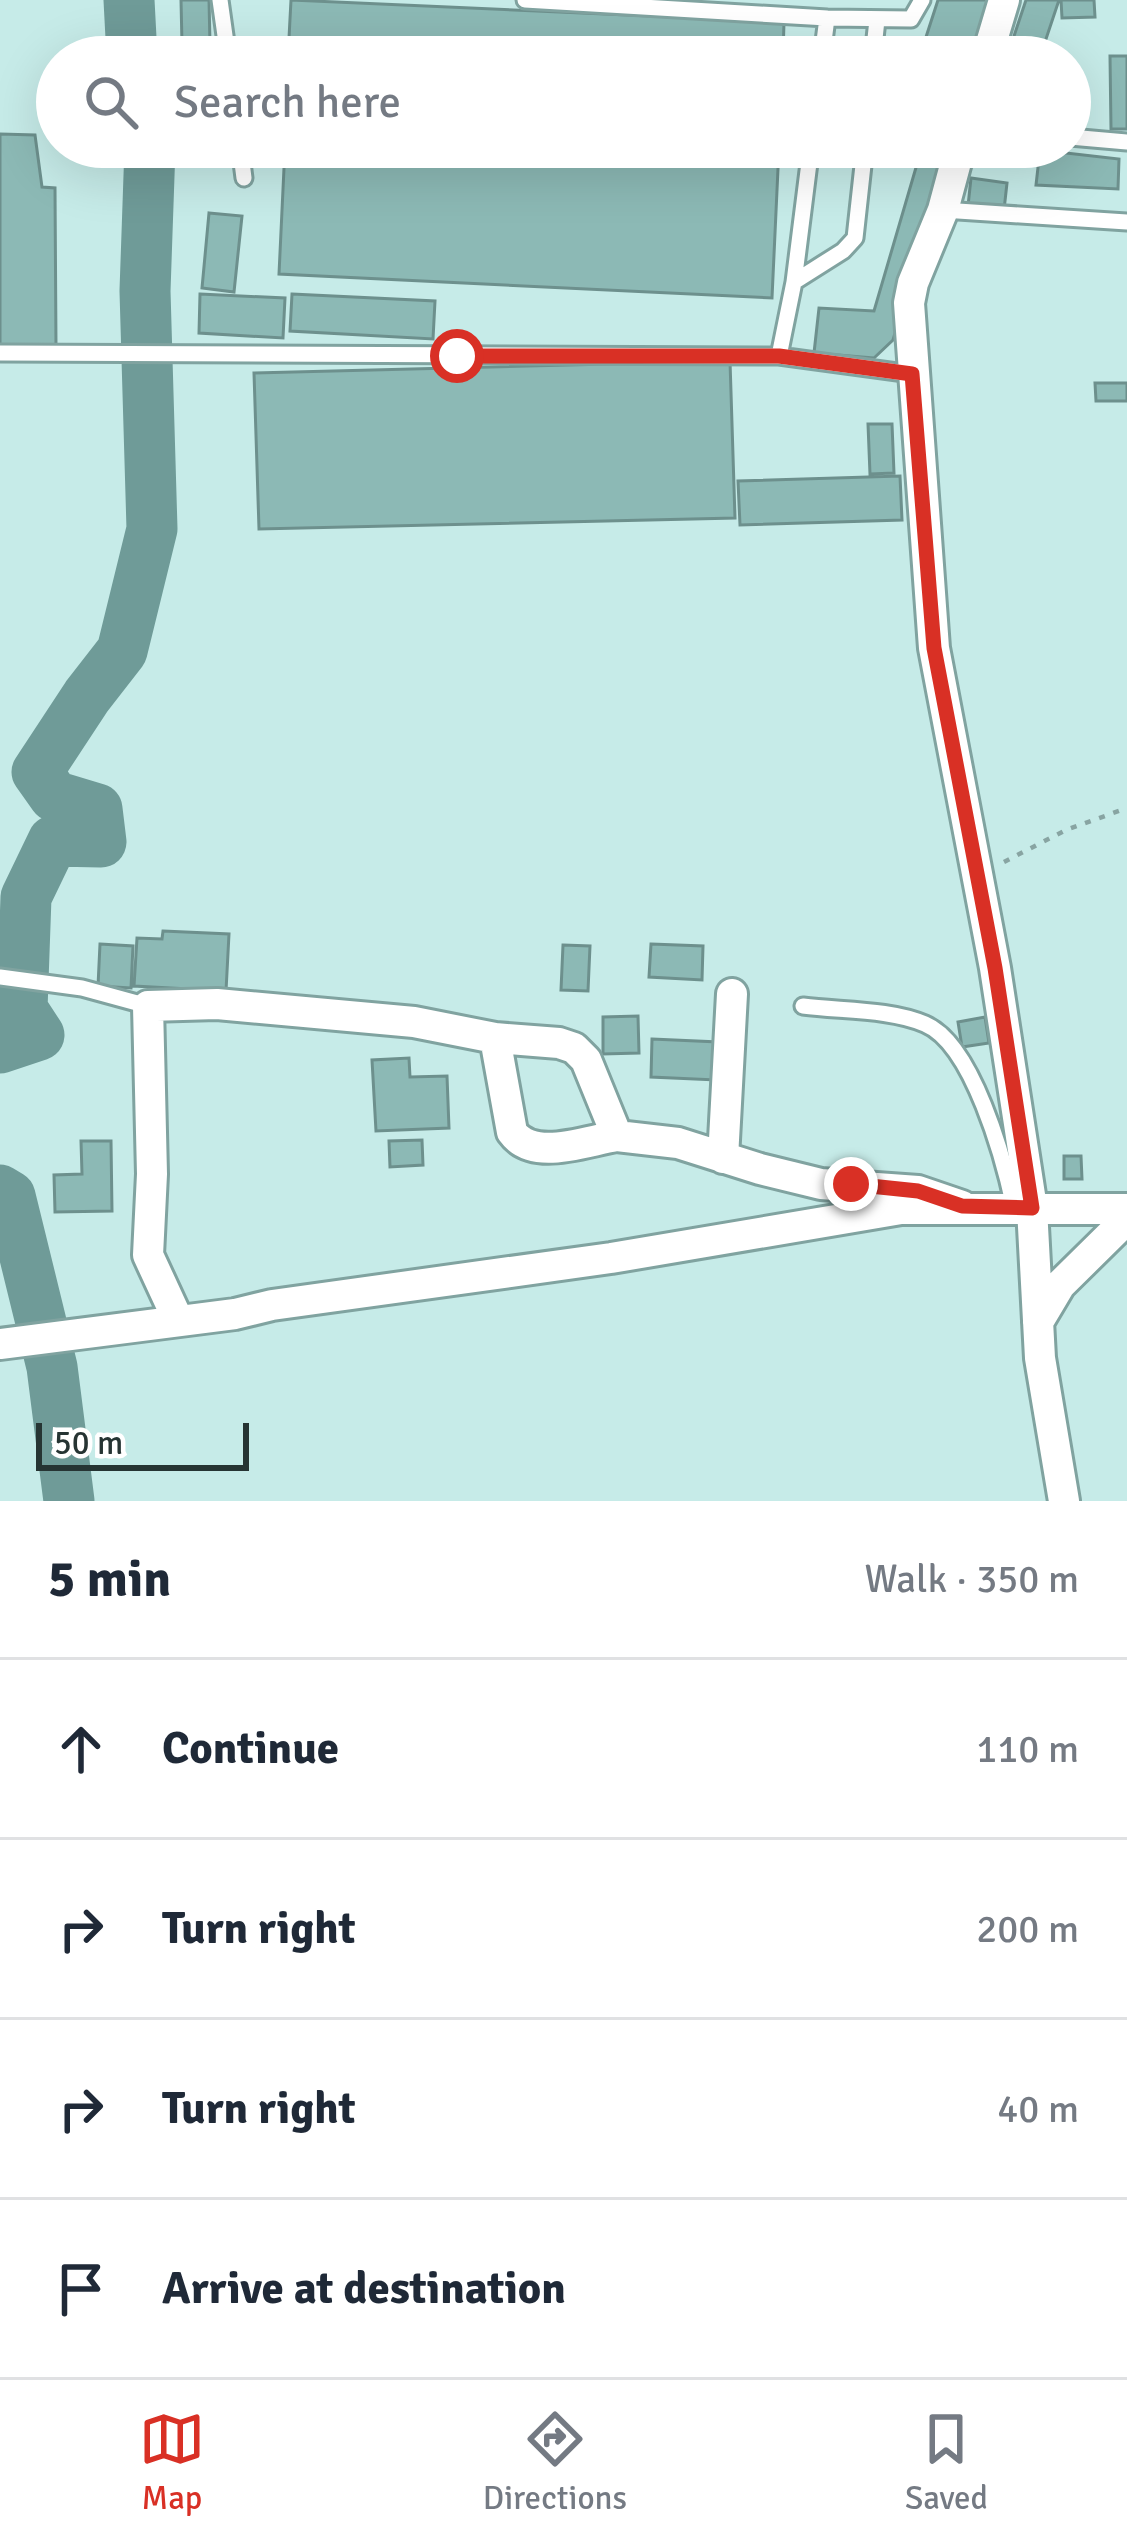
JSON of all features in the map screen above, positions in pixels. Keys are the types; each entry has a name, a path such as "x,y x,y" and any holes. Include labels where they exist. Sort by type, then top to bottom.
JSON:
{"street":[{"path":"993,36 1004,0"},
{"path":"954,168 913,283 909,317 934,648 978,876 1040,1358 1064,1501"},
{"path":"723,1158 732,994"},
{"path":"178,1320 148,1255 152,1174 148,1006 217,1004 395,1021 574,1048 586,1060 617,1136"},
{"path":"495,1038 512,1132 520,1143 534,1149 617,1136 678,1143 820,1184 918,1191 962,1206"},
{"path":"4,1344 591,1261 901,1209 1127,1209"},
{"path":"1038,1322 1060,1286 1127,1219"}],"lane":[{"path":"220,0 225,36"},
{"path":"525,0 877,20 911,19 922,0"},
{"path":"825,36 827,18"},
{"path":"875,36 877,20"},
{"path":"1091,139 1127,142"},
{"path":"243,168 244,178"},
{"path":"779,356 808,168"},
{"path":"794,282 855,238 863,168"},
{"path":"943,210 1127,222"},
{"path":"0,353 779,356 912,374"},
{"path":"0,977 82,988 148,1006"},
{"path":"803,1006 909,1019 936,1030 974,1084 1023,1208"}],"path":[{"path":"978,876 1066,830 1127,808"}],"building":[{"path":"181,0 209,0 210,36 182,36"},
{"path":"291,0 784,22 784,36 289,36"},
{"path":"938,0 991,0 979,36 926,36"},
{"path":"1026,0 1059,0 1047,36 1014,36"},
{"path":"1061,0 1094,0 1095,17 1062,18"},
{"path":"1110,56 1127,56 1127,129 1111,129"},
{"path":"0,134 35,135 42,187 55,188 56,347 0,346"},
{"path":"1091,156 1119,159 1118,189 1036,185 1038,168 1091,168"},
{"path":"284,168 778,168 772,298 279,274"},
{"path":"916,168 944,168 893,340 874,358 814,353 819,308 874,311"},
{"path":"971,178 1007,183 1004,210 968,206"},
{"path":"209,213 242,216 234,292 202,288"},
{"path":"200,294 285,298 283,338 199,333"},
{"path":"292,294 435,301 433,339 290,331"},
{"path":"730,361 735,518 259,529 254,373"},
{"path":"1095,383 1127,383 1127,401 1096,401"},
{"path":"868,424 892,424 894,473 870,474"},
{"path":"900,476 902,520 740,525 738,481"},
{"path":"163,931 229,934 226,991 134,986 137,938 162,939"},
{"path":"100,944 133,946 131,988 98,986"},
{"path":"651,944 703,946 702,980 649,977"},
{"path":"563,945 590,946 588,991 561,990"},
{"path":"638,1016 639,1053 603,1054 603,1017"},
{"path":"985,1017 989,1043 962,1047 958,1022"},
{"path":"652,1039 718,1042 716,1080 651,1077"},
{"path":"409,1058 410,1077 447,1076 449,1128 376,1131 372,1060"},
{"path":"422,1140 423,1165 390,1167 389,1141"},
{"path":"81,1141 111,1141 112,1211 55,1212 54,1175 82,1174"},
{"path":"1064,1156 1081,1156 1082,1179 1064,1179"}],"waterway":[{"path":"129,0 131,36"},
{"path":"0,1048 39,1035 22,1009 26,897 53,841 101,842 97,809 54,796 37,772 122,651 152,529 145,291 149,168"},
{"path":"0,1190 10,1196 52,1367 69,1501"}],"route":[{"path":"457,356 779,356 912,374 934,648 995,968 1032,1208 962,1206 918,1191 851,1184"}]}
